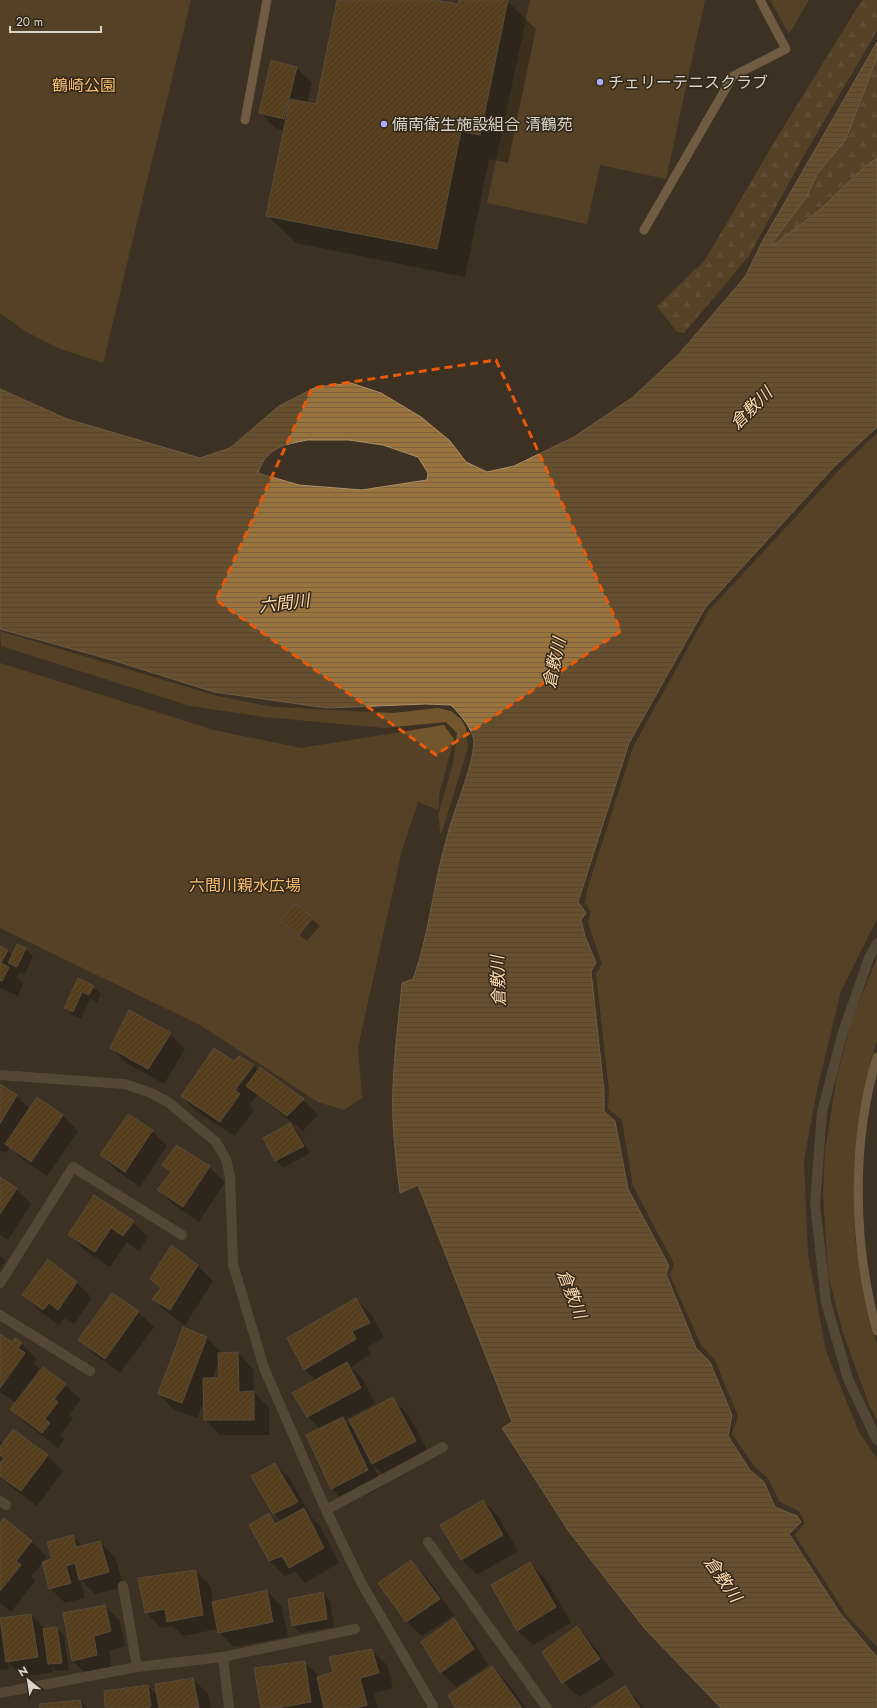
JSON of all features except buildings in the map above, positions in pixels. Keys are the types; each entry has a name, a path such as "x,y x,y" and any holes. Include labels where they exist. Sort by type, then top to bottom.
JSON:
{"street":[{"path":"877,943 869,958 842,1035 822,1112 815,1204 826,1302 848,1379 877,1440"},
{"path":"0,1075 124,1084 149,1092 168,1102 216,1142 226,1158 230,1177 233,1264 264,1368 326,1510 362,1584 433,1706 432,1708"},
{"path":"0,1283 73,1167 182,1234"},
{"path":"0,1315 90,1371"},
{"path":"326,1510 443,1447"},
{"path":"428,1542 547,1708"},
{"path":"123,1586 137,1667"},
{"path":"0,1693 137,1667 223,1657 355,1629"},
{"path":"223,1657 229,1708"}],"highlighted area":[{"path":"496,360 621,631 436,755 216,600 312,388"}],"green space":[{"name":"鶴崎公園","path":"0,0 191,0 103,363 58,348 25,331 0,313"},
{"name":"チェリーテニスクラブ","path":"530,0 705,0 666,179 600,165 587,224 487,203"},
{"path":"770,0 809,0 789,34"},
{"path":"862,0 877,0 877,31 807,150 749,256 684,333 677,332 657,306 705,260 776,139"},
{"path":"877,57 877,158 863,168 821,209 775,244 770,245 806,198 817,174 846,139"},
{"path":"877,433 877,919 841,991 817,1090 804,1160 808,1255 826,1351 859,1432 877,1459 877,1647 846,1614 795,1535 805,1523 799,1511 780,1502 768,1478 755,1467 732,1434 738,1416 715,1360 701,1345 670,1275 674,1264 633,1186 622,1120 608,1109 609,1090 596,974 602,964 588,923 591,912 585,903 587,890 633,747 709,610 843,466"},
{"path":"0,631 217,696 274,707 393,713 438,708 451,711 461,719 466,728 468,748 441,835 438,816 453,763 457,733 446,722 384,728 264,717 190,706 1,646"},
{"name":"六間川親水広場","path":"0,663 214,730 301,748 444,725 454,739 440,791 438,810 418,802 402,850 358,1047 362,1098 344,1110 318,1102 200,1025 0,928"},
{"path":"877,958 877,1041 871,1059 859,1123 854,1185 855,1238 864,1296 877,1345 877,1420 870,1407 842,1330 828,1274 823,1194 825,1151 837,1076 852,1020"}],"water":[{"path":"877,42 877,57 846,139 817,174 806,198 771,244 775,244 821,209 863,168 877,158 877,427 833,468 705,608 629,743 578,902 586,913 581,920 585,936 596,963 591,971 604,1091 604,1111 615,1121 628,1189 669,1266 666,1274 696,1348 710,1362 732,1415 728,1436 750,1470 764,1482 775,1507 797,1516 801,1522 789,1534 840,1613 877,1657 877,1708 721,1708 645,1629 570,1533 502,1428 512,1422 418,1185 400,1193 394,1139 393,1103 394,1069 402,983 413,979 419,962 428,926 442,855 473,754 474,743 472,733 462,718 451,705 425,704 327,708 214,692 112,660 0,629 0,389 67,419 200,458 230,448 279,406 316,387 351,383 381,393 421,417 450,441 466,462 487,472 514,466 574,437 633,397 679,354 745,277 762,242","holes":["307,440 349,440 383,445 418,457 428,473 427,480 362,490 299,485 258,473 262,464 271,452 283,446"]}],"waterway":[{"path":"245,120 267,0"},
{"path":"644,230 733,76 786,49 760,0"},
{"path":"877,1057 863,1124 859,1159 858,1194 863,1264 877,1331"}],"place":[{"name":"チェリーテニスクラブ","path":"600,82"},
{"name":"備南衛生施設組合 清鶴苑","path":"384,124"}],"water label":[{"name":"倉敷川","path":"751,408"},
{"name":"六間川","path":"284,603"},
{"name":"倉敷川","path":"554,663"},
{"name":"倉敷川","path":"498,981"},
{"name":"倉敷川","path":"572,1294"},
{"name":"倉敷川","path":"723,1579"}]}
